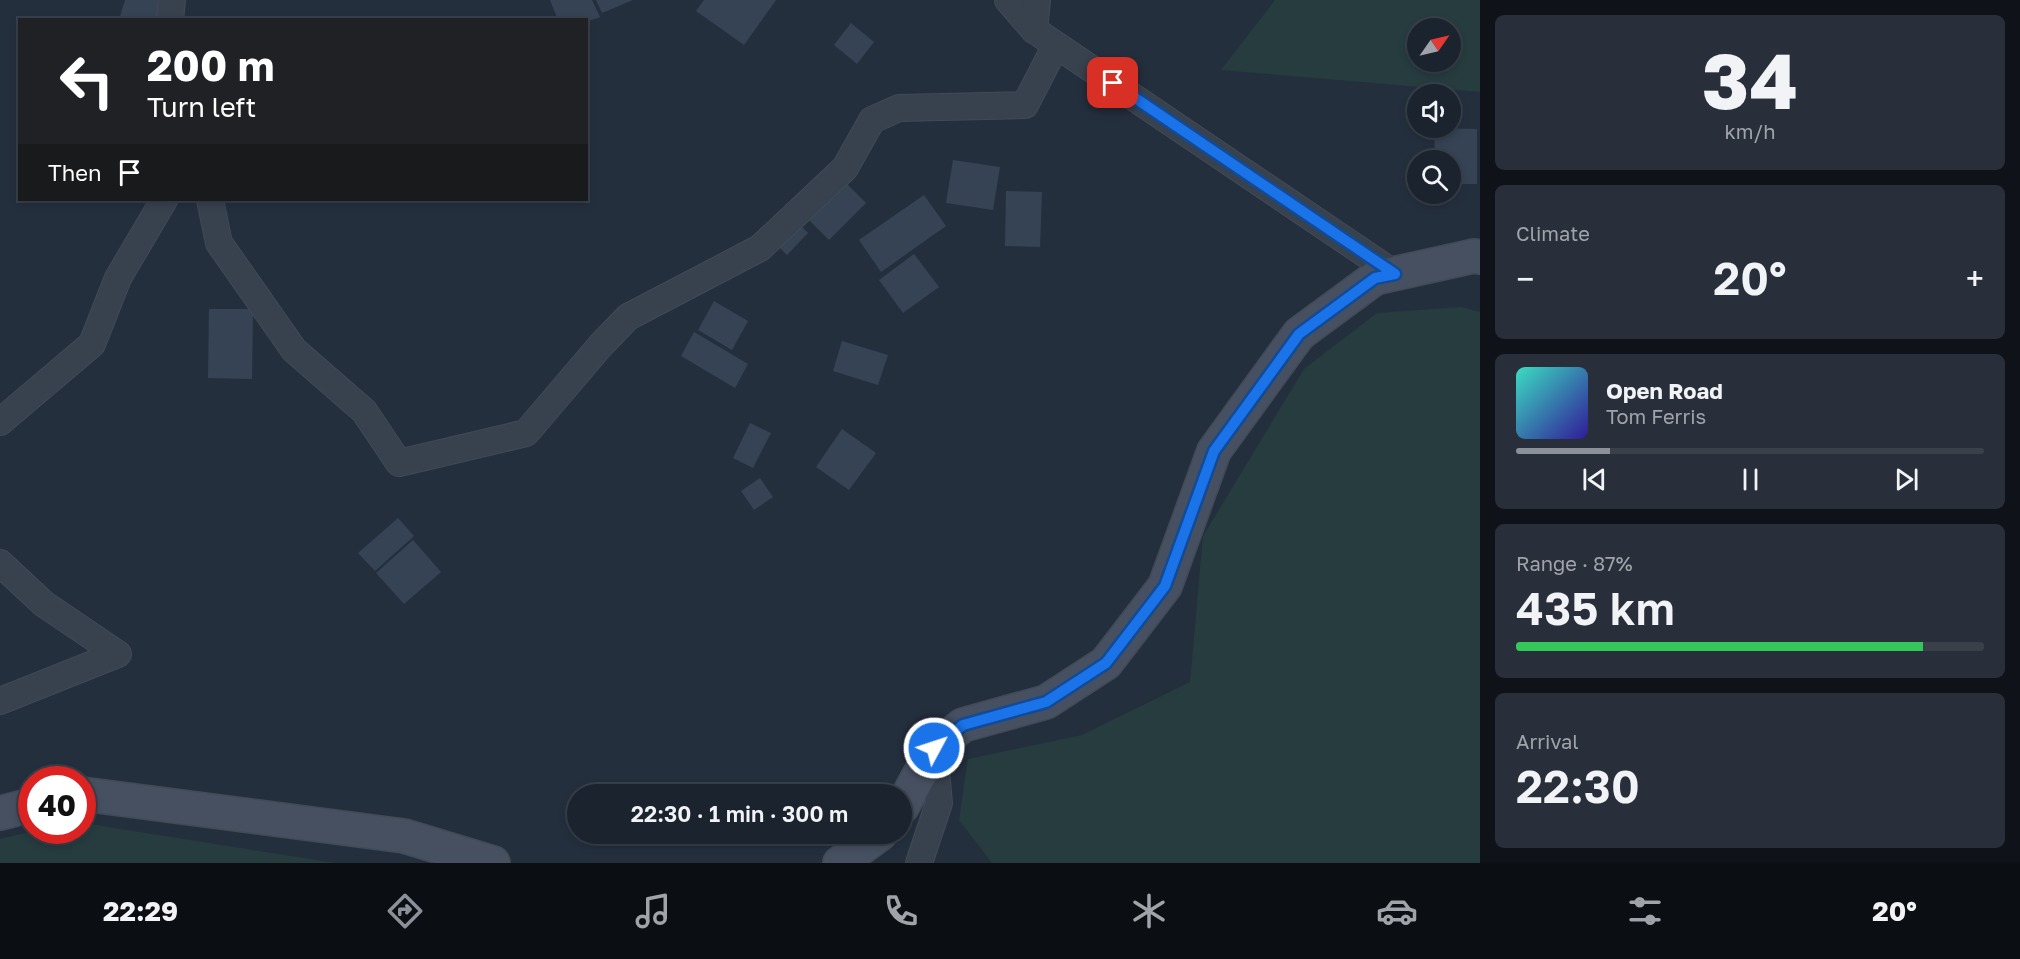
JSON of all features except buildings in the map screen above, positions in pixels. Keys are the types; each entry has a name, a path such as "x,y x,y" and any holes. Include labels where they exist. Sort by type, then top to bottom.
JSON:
{"street":[{"path":"170,18 172,0"},
{"path":"1008,0 1034,30 1395,274"},
{"path":"1034,30 1037,0"},
{"path":"210,201 219,243 294,350 364,411 399,463 526,433 628,317 760,248 845,168 872,120 899,108 1025,105 1056,45"},
{"path":"0,422 92,344 118,278 163,201"},
{"path":"912,789 934,748 963,725 1046,702 1106,663 1165,586 1214,451 1299,334 1375,278 1474,256 1480,257"},
{"path":"0,563 44,604 118,654 0,701"},
{"path":"919,863 939,803 934,748"},
{"path":"96,796 404,836 493,863"},
{"path":"0,813 18,808"},
{"path":"840,863 866,844"}],"green space":[{"path":"1275,0 1480,0 1480,92 1461,90 1461,84 1407,86 1221,70"},
{"path":"1461,307 1480,312 1480,863 992,863 959,820 968,759 1082,735 1190,682 1203,536 1304,369 1377,313"},
{"path":"96,825 335,863 0,863 0,839 18,835 18,844 96,844"}],"route":[{"path":"934,748 963,725 1046,702 1106,663 1165,586 1214,451 1299,334 1375,278 1395,274 1113,83"}]}
